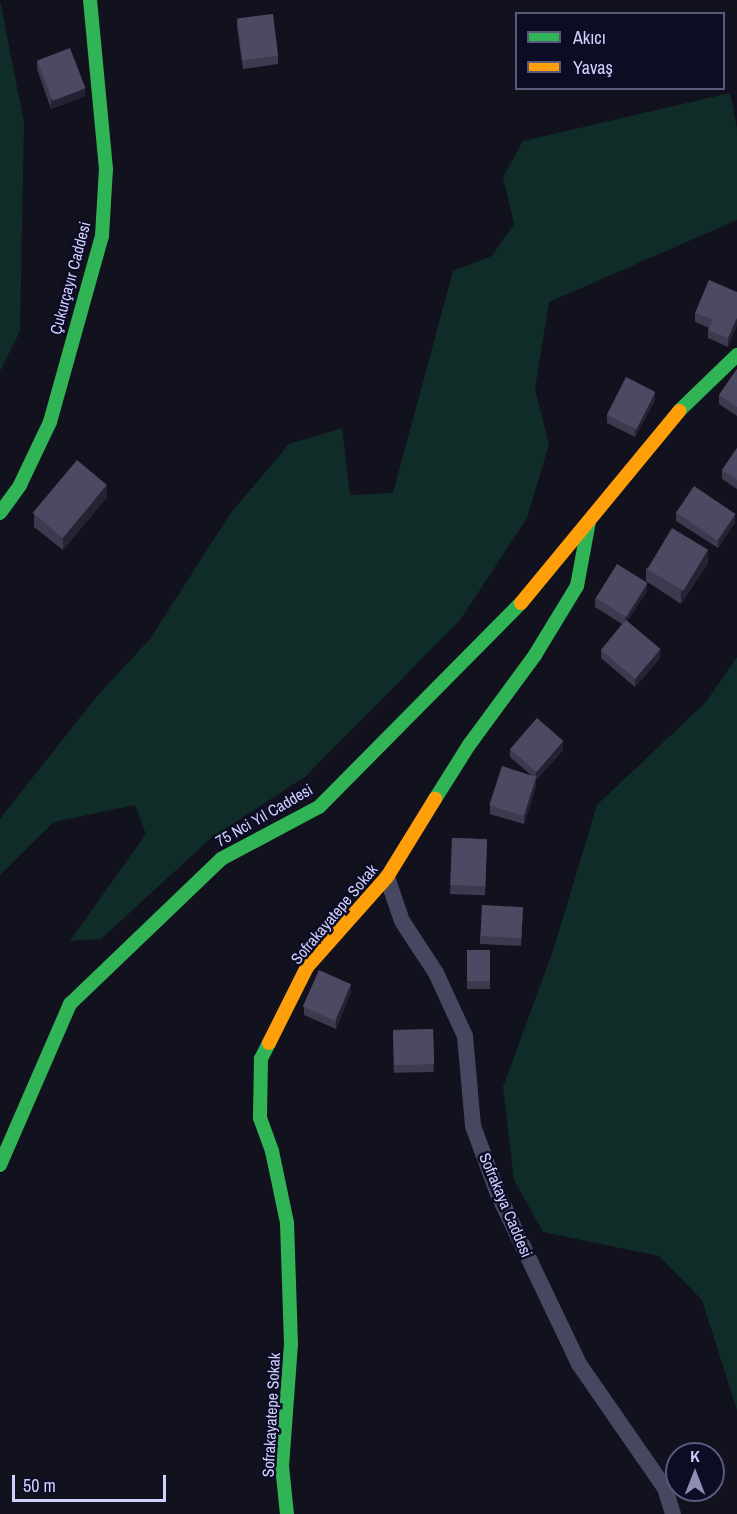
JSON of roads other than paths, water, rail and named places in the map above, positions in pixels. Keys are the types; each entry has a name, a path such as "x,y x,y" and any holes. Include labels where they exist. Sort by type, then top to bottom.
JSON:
{"street":[{"name":"Çukurçayır Caddesi","path":"0,513 20,485 50,422 102,236 106,169 90,0"},
{"name":"75 Nci Yıl Caddesi","path":"0,1165 70,1004 221,859 319,807 531,593 669,421 737,355"},
{"name":"Sofrakayatepe Sokak","path":"287,1514 282,1466 291,1344 287,1223 272,1151 260,1118 261,1059 307,967 387,877 577,586 585,556 589,521"},
{"name":"Sofrakaya Caddesi","path":"387,877 402,921 436,973 465,1036 473,1126 498,1194 579,1364 665,1488 673,1514"}]}
